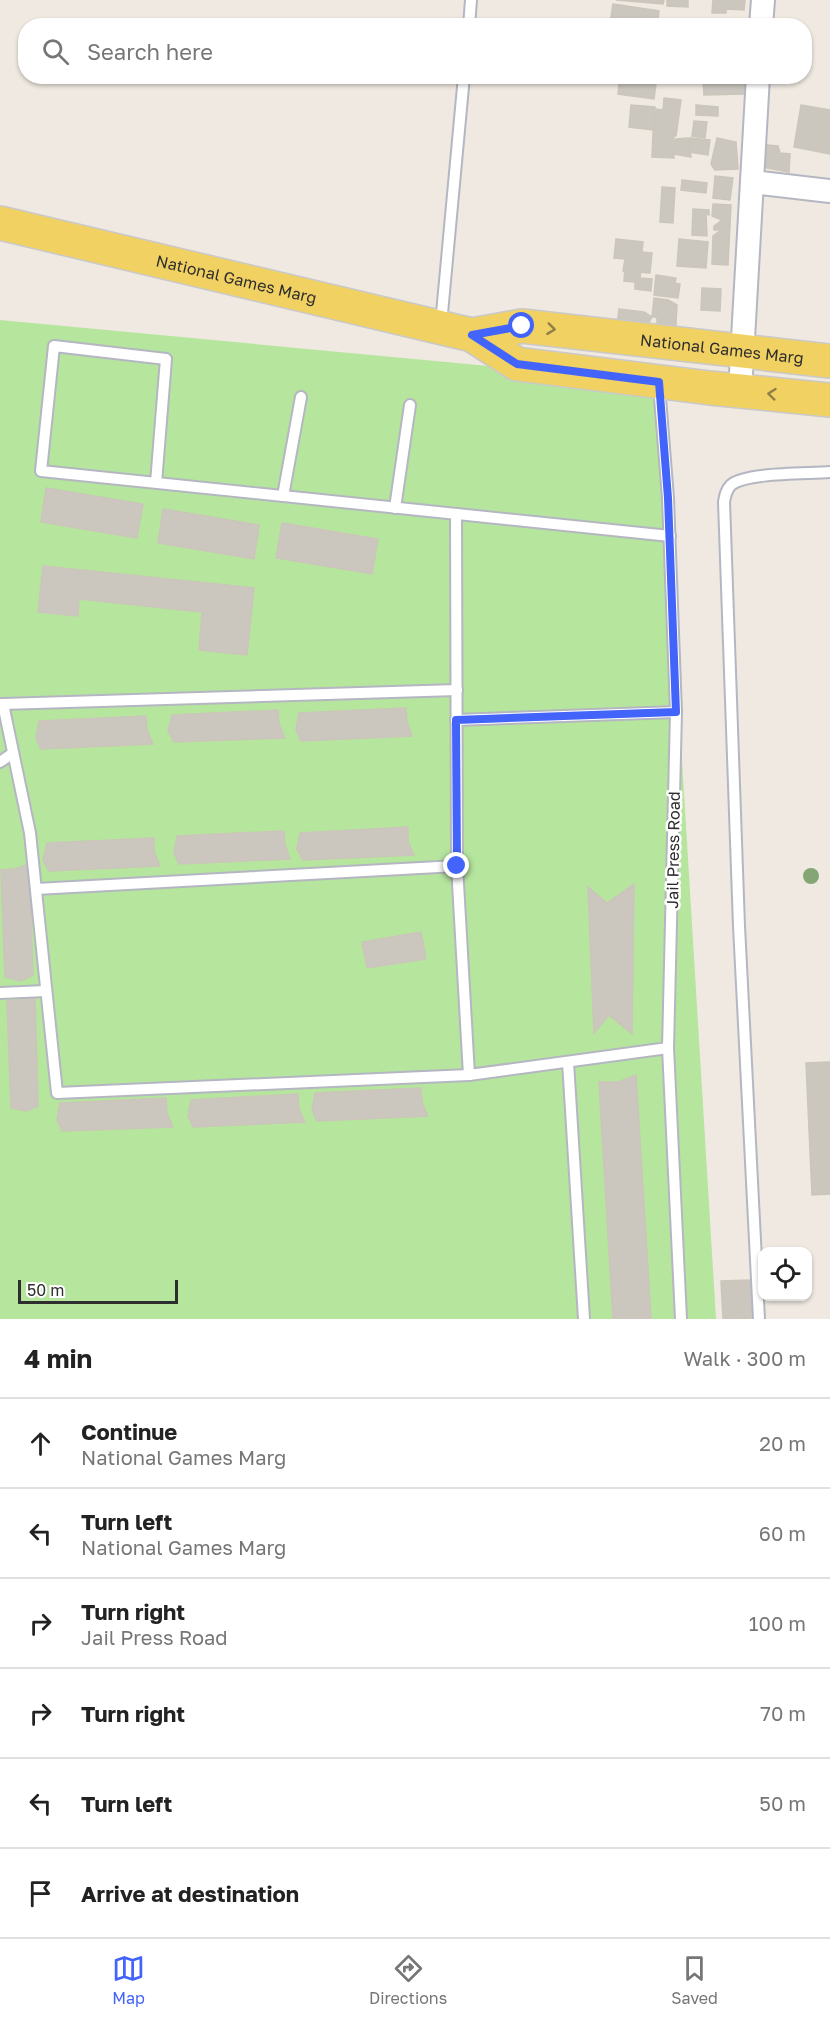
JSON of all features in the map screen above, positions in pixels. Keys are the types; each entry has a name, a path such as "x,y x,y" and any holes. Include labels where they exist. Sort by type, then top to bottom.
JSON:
{"main road":[{"name":"National Games Marg","path":"0,223 472,335 517,364 830,400"},
{"name":"National Games Marg","path":"472,335 522,326 830,361"}],"street":[{"path":"762,18 763,0"},
{"path":"740,391 758,84"},
{"path":"752,182 830,190"}],"lane":[{"path":"470,18 471,0"},
{"path":"441,327 463,84"},
{"path":"156,483 166,359 54,346 41,471 395,508 670,536"},
{"name":"Jail Press Road","path":"659,382 670,536 676,712 668,1048 681,1319"},
{"path":"282,496 301,397"},
{"path":"395,508 410,405"},
{"path":"759,1319 739,926 724,502 730,486 748,477 830,472"},
{"path":"456,514 457,866 469,1076"},
{"path":"456,690 1,704 30,833 57,1093 469,1076 668,1048"},
{"path":"456,720 676,712"},
{"path":"0,762 13,753"},
{"path":"36,889 457,866"},
{"path":"0,993 46,992"},
{"path":"568,1062 584,1319"}],"green space":[{"path":"0,320 659,382 716,1319 0,1319"}],"building":[{"path":"616,0 664,0 663,4"},
{"path":"667,0 688,0 688,7 667,6"},
{"path":"713,0 745,0 744,10 726,9 726,13 712,13"},
{"path":"613,4 659,11 658,18 611,18"},
{"path":"619,84 656,84 654,99 618,94"},
{"path":"703,84 746,84 743,94 704,95"},
{"path":"664,98 681,100 676,136 653,133 656,109 663,110"},
{"path":"631,105 655,107 653,130 629,127"},
{"path":"696,105 718,107 718,116 696,115"},
{"path":"801,105 830,110 830,154 794,147"},
{"path":"694,121 707,122 705,138 692,136"},
{"path":"653,134 674,134 674,158 652,157"},
{"path":"689,138 691,157 673,154 676,139"},
{"path":"690,138 710,140 708,155 689,152"},
{"path":"717,138 736,142 738,169 715,170 711,164"},
{"path":"758,144 778,146 780,153 790,154 789,172 756,166"},
{"path":"715,176 733,178 730,200 713,198"},
{"path":"682,180 707,183 706,193 681,190"},
{"path":"662,187 675,188 673,223 660,222"},
{"path":"713,204 731,205 728,265 712,264 713,236 721,230 714,230 714,226 722,220 712,216"},
{"path":"693,209 709,210 709,215 706,214 707,236 692,235"},
{"path":"616,239 643,242 642,252 630,251 652,253 650,273 623,271 625,259 614,258"},
{"path":"679,239 708,242 706,268 677,266"},
{"path":"625,268 641,269 640,278 652,279 651,291 635,289 635,282 624,281"},
{"path":"656,275 676,278 675,283 680,284 678,298 654,295"},
{"path":"702,288 721,289 720,311 701,310"},
{"path":"654,298 668,300 677,305 675,342 661,341 662,323 657,323 657,317 652,317"},
{"path":"619,309 644,312 652,317 648,324 617,326"},
{"path":"46,488 143,504 137,538 41,522"},
{"path":"163,509 259,525 254,559 158,543"},
{"path":"282,523 378,539 372,574 276,558"},
{"path":"43,566 254,588 247,655 199,650 202,612 79,599 78,616 38,612"},
{"path":"406,708 407,722 412,736 301,741 296,730 299,713"},
{"path":"278,710 279,724 285,738 174,742 168,731 172,715"},
{"path":"146,716 147,730 153,744 41,749 36,738 39,721"},
{"path":"408,827 408,842 414,855 303,860 297,849 300,833"},
{"path":"284,831 285,845 290,859 179,864 174,853 177,836"},
{"path":"154,838 154,852 160,866 49,871 43,860 47,843"},
{"path":"29,864 33,975 21,981 5,977 1,870 15,869"},
{"path":"634,884 632,1034 609,1015 594,1033 588,887 607,903"},
{"path":"421,932 426,959 367,968 362,942"},
{"path":"35,995 38,1106 27,1111 11,1108 7,1001 21,1000"},
{"path":"830,1062 830,1194 812,1195 806,1063"},
{"path":"636,1075 651,1319 613,1319 599,1082 618,1082"},
{"path":"421,1088 422,1102 428,1116 317,1121 312,1110 315,1093"},
{"path":"298,1094 299,1109 305,1122 193,1127 188,1116 191,1100"},
{"path":"166,1098 167,1113 173,1127 62,1131 57,1120 60,1103"},
{"path":"752,1280 753,1318 723,1319 721,1281"}],"route":[{"path":"457,866 456,720 676,712 668,498 659,382 517,364 472,335 522,326"}]}
